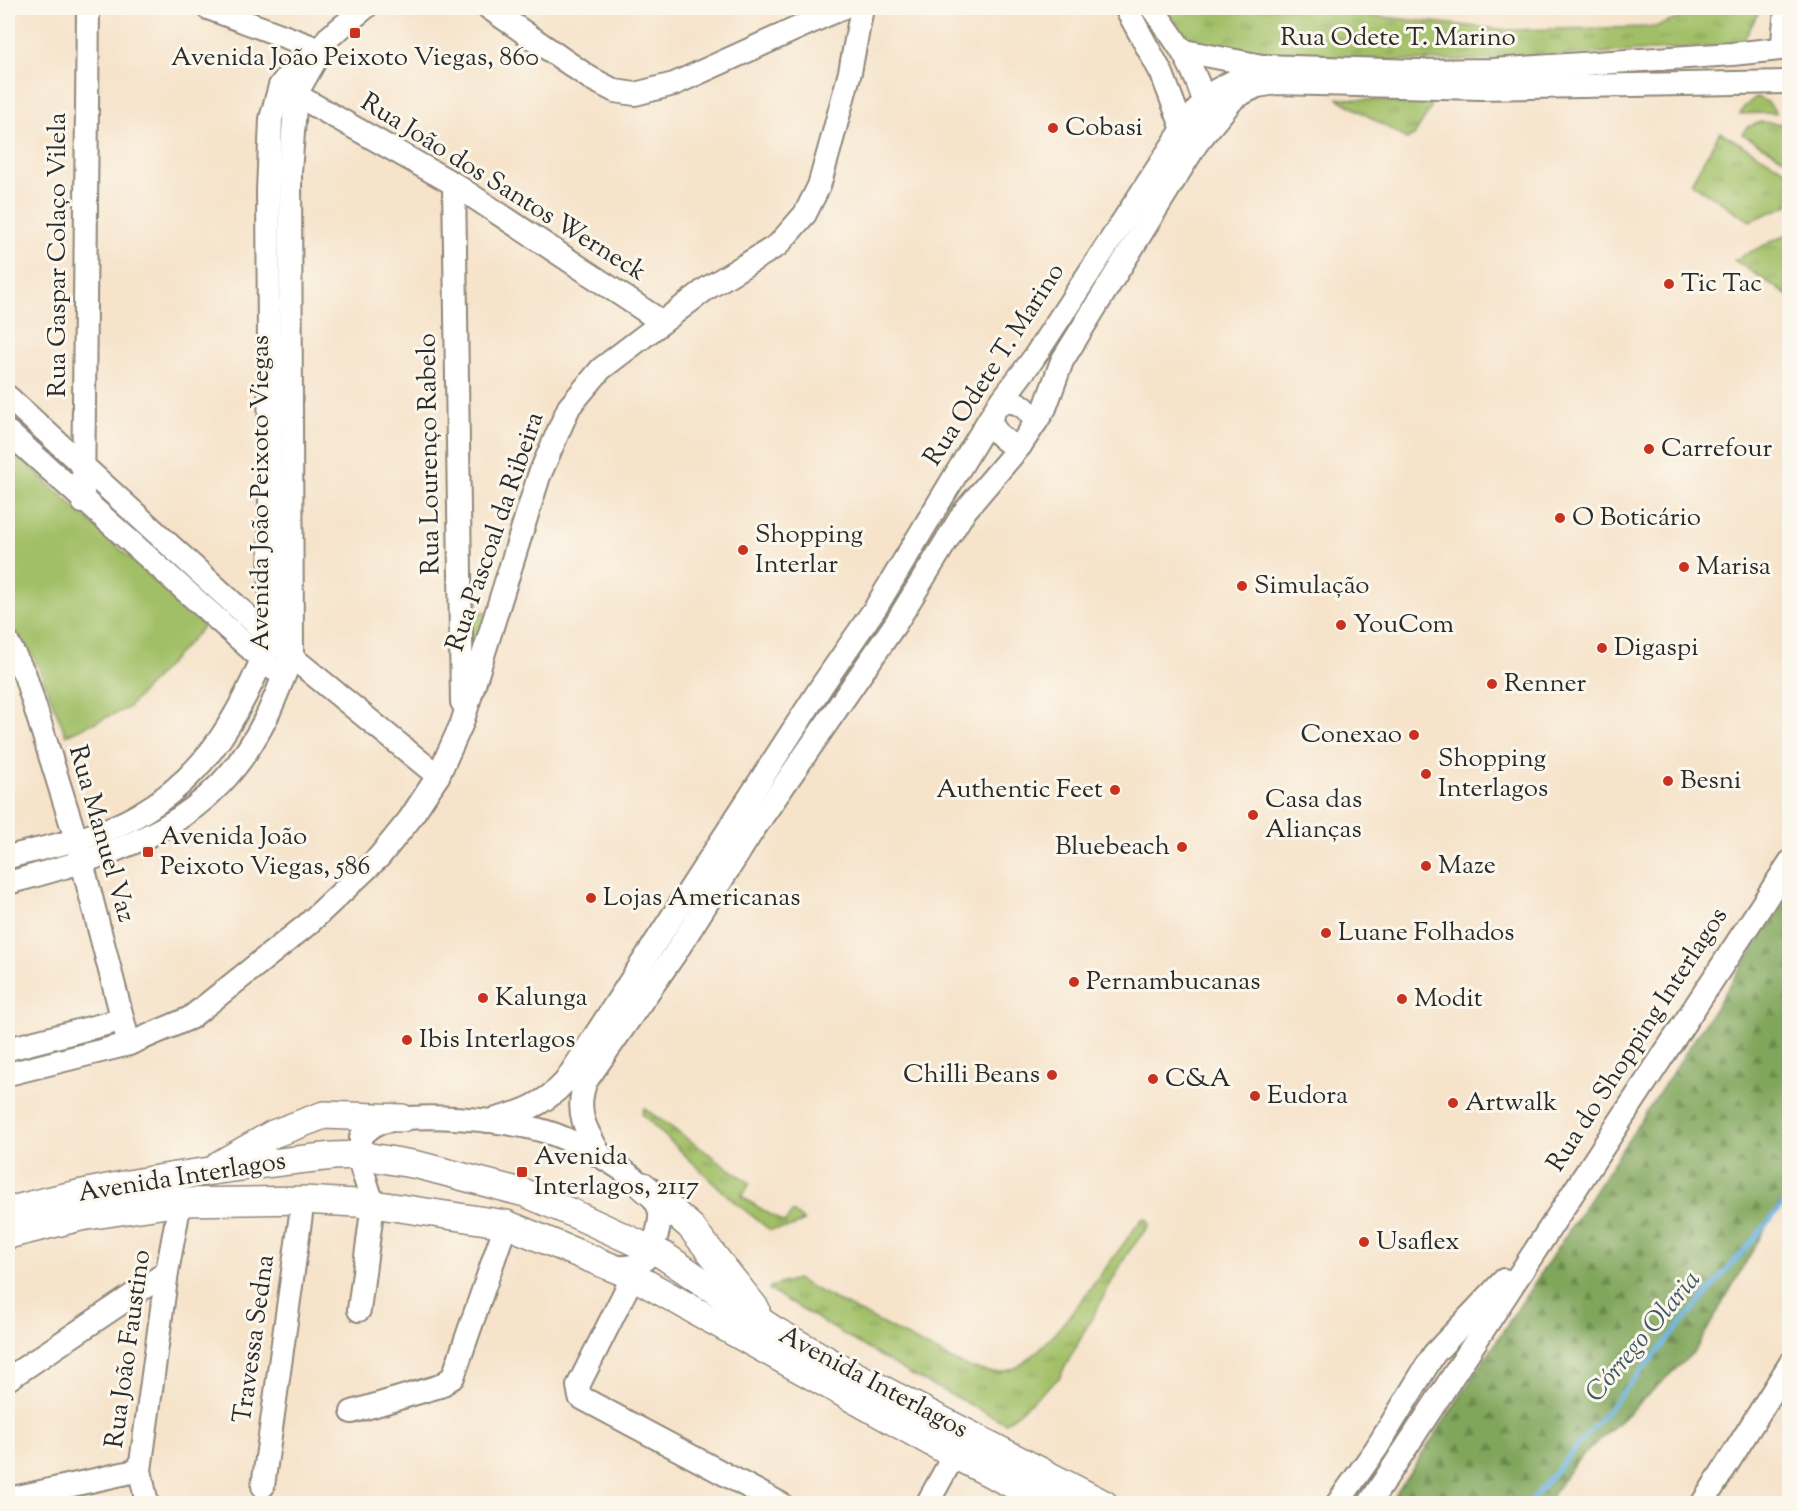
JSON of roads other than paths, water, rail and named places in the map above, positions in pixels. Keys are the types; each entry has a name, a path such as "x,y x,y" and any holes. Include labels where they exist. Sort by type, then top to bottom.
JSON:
{"main road":[{"path":"212,1169 273,1134 324,1115 402,1118"},
{"name":"Avenida Interlagos","path":"8,1211 74,1193 212,1169 359,1155 418,1165 525,1194 651,1249 772,1329 839,1368 1104,1503"},
{"path":"643,1186 690,1226 772,1329"},
{"name":"Avenida Interlagos","path":"8,1235 81,1217 180,1202 303,1200 373,1204 506,1224 624,1272 954,1455 1051,1503"}],"street":[{"name":"Rua Gaspar Colaço Vilela","path":"83,502 88,8"},
{"path":"208,8 310,46"},
{"name":"Avenida João Peixoto Viegas","path":"8,857 76,839 137,816 170,794 199,768 226,734 263,659 271,637 268,191 271,118 310,46 325,32 364,8"},
{"name":"Avenida João Peixoto Viegas","path":"8,883 129,847 198,806 224,779 267,717 287,667 290,172 288,90 328,38 364,8"},
{"path":"489,8 590,78 615,91 635,94 674,84 842,8"},
{"name":"Rua Pascoal da Ribeira","path":"8,1074 129,1044 190,1018 308,924 378,857 409,820 438,776 462,723 539,476 569,408 601,369 706,289 778,245 805,214 819,186 830,147 850,72 862,8"},
{"path":"1197,132 1129,13 1152,8 1184,51 1199,83 1204,101"},
{"path":"1786,8 1784,42 1779,66 1788,84"},
{"name":"Rua Odete T. Marino","path":"601,1156 581,1119 582,1092 586,1081 674,955 753,830 896,623 964,512 1020,446 1036,423 1045,408 1062,361 1197,132 1204,101 1228,82 1262,66 1416,71 1493,70 1720,55 1784,42"},
{"path":"1184,51 1262,66"},
{"name":"Rua Odete T. Marino","path":"489,1121 532,1109 552,1096 565,1082 823,684 876,607 994,411 1197,132 1235,97 1257,86 1277,83 1480,88 1788,84"},
{"name":"Rua João dos Santos Werneck","path":"288,90 454,184 662,322"},
{"name":"Rua Lourenço Rabelo","path":"454,184 462,723"},
{"path":"8,397 85,470 271,637 287,667"},
{"path":"1020,446 1003,440 994,429 994,411 1011,401 1022,405 1036,423"},
{"path":"8,432 83,502 263,659 287,667 438,776"},
{"path":"970,452 982,451 992,454 1000,470"},
{"path":"461,610 498,610"},
{"name":"Rua Manuel Vaz","path":"8,643 16,677 83,862 121,1020 129,1044"},
{"name":"Rua do Shopping Interlagos","path":"1369,1503 1464,1364 1534,1249 1790,862"},
{"path":"8,1049 121,1020"},
{"path":"358,1310 373,1204 359,1155 361,1137 367,1130 377,1124 402,1118 489,1121 548,1132 601,1156 643,1186 659,1207 660,1215 651,1249 639,1264 624,1272 578,1386 580,1398 781,1503"},
{"name":"Travessa Sedna","path":"263,1486 303,1200"},
{"name":"Rua João Faustino","path":"147,1503 140,1470 167,1272 180,1202"},
{"path":"352,1412 440,1386 453,1377 506,1224"},
{"name":"Rua do Shopping Interlagos","path":"1337,1503 1376,1449 1414,1382 1434,1353 1534,1249"},
{"path":"8,1379 167,1272"},
{"path":"1702,1503 1790,1364"},
{"path":"927,1503 954,1455"},
{"path":"9,1503 18,1497 140,1470"}],"waterway":[{"name":"Córrego Olaria","path":"1528,1504 1790,1196"}],"place":[{"name":"Avenida João Peixoto Viegas, 860","path":"355,33"},
{"name":"Cobasi","path":"1053,128"},
{"name":"Tic Tac","path":"1669,284"},
{"name":"Carrefour","path":"1649,449"},
{"name":"O Boticário","path":"1560,518"},
{"name":"Shopping Interlar","path":"743,550"},
{"name":"Marisa","path":"1684,567"},
{"name":"Simulação","path":"1242,586"},
{"name":"YouCom","path":"1341,625"},
{"name":"Digaspi","path":"1602,648"},
{"name":"Renner","path":"1492,684"},
{"name":"Conexao","path":"1414,735"},
{"name":"Shopping Interlagos","path":"1426,774"},
{"name":"Besni","path":"1668,781"},
{"name":"Authentic Feet","path":"1115,790"},
{"name":"Casa das Alianças","path":"1253,815"},
{"name":"Bluebeach","path":"1182,847"},
{"name":"Avenida João Peixoto Viegas, 586","path":"148,852"},
{"name":"Maze","path":"1426,866"},
{"name":"Lojas Americanas","path":"591,898"},
{"name":"Luane Folhados","path":"1326,933"},
{"name":"Pernambucanas","path":"1074,982"},
{"name":"Kalunga","path":"483,998"},
{"name":"Modit","path":"1402,999"},
{"name":"Ibis Interlagos","path":"407,1040"},
{"name":"Chilli Beans","path":"1052,1075"},
{"name":"C&A","path":"1153,1079"},
{"name":"Eudora","path":"1255,1096"},
{"name":"Artwalk","path":"1453,1103"},
{"name":"Avenida Interlagos, 2117","path":"522,1172"},
{"name":"Usaflex","path":"1364,1242"}]}
